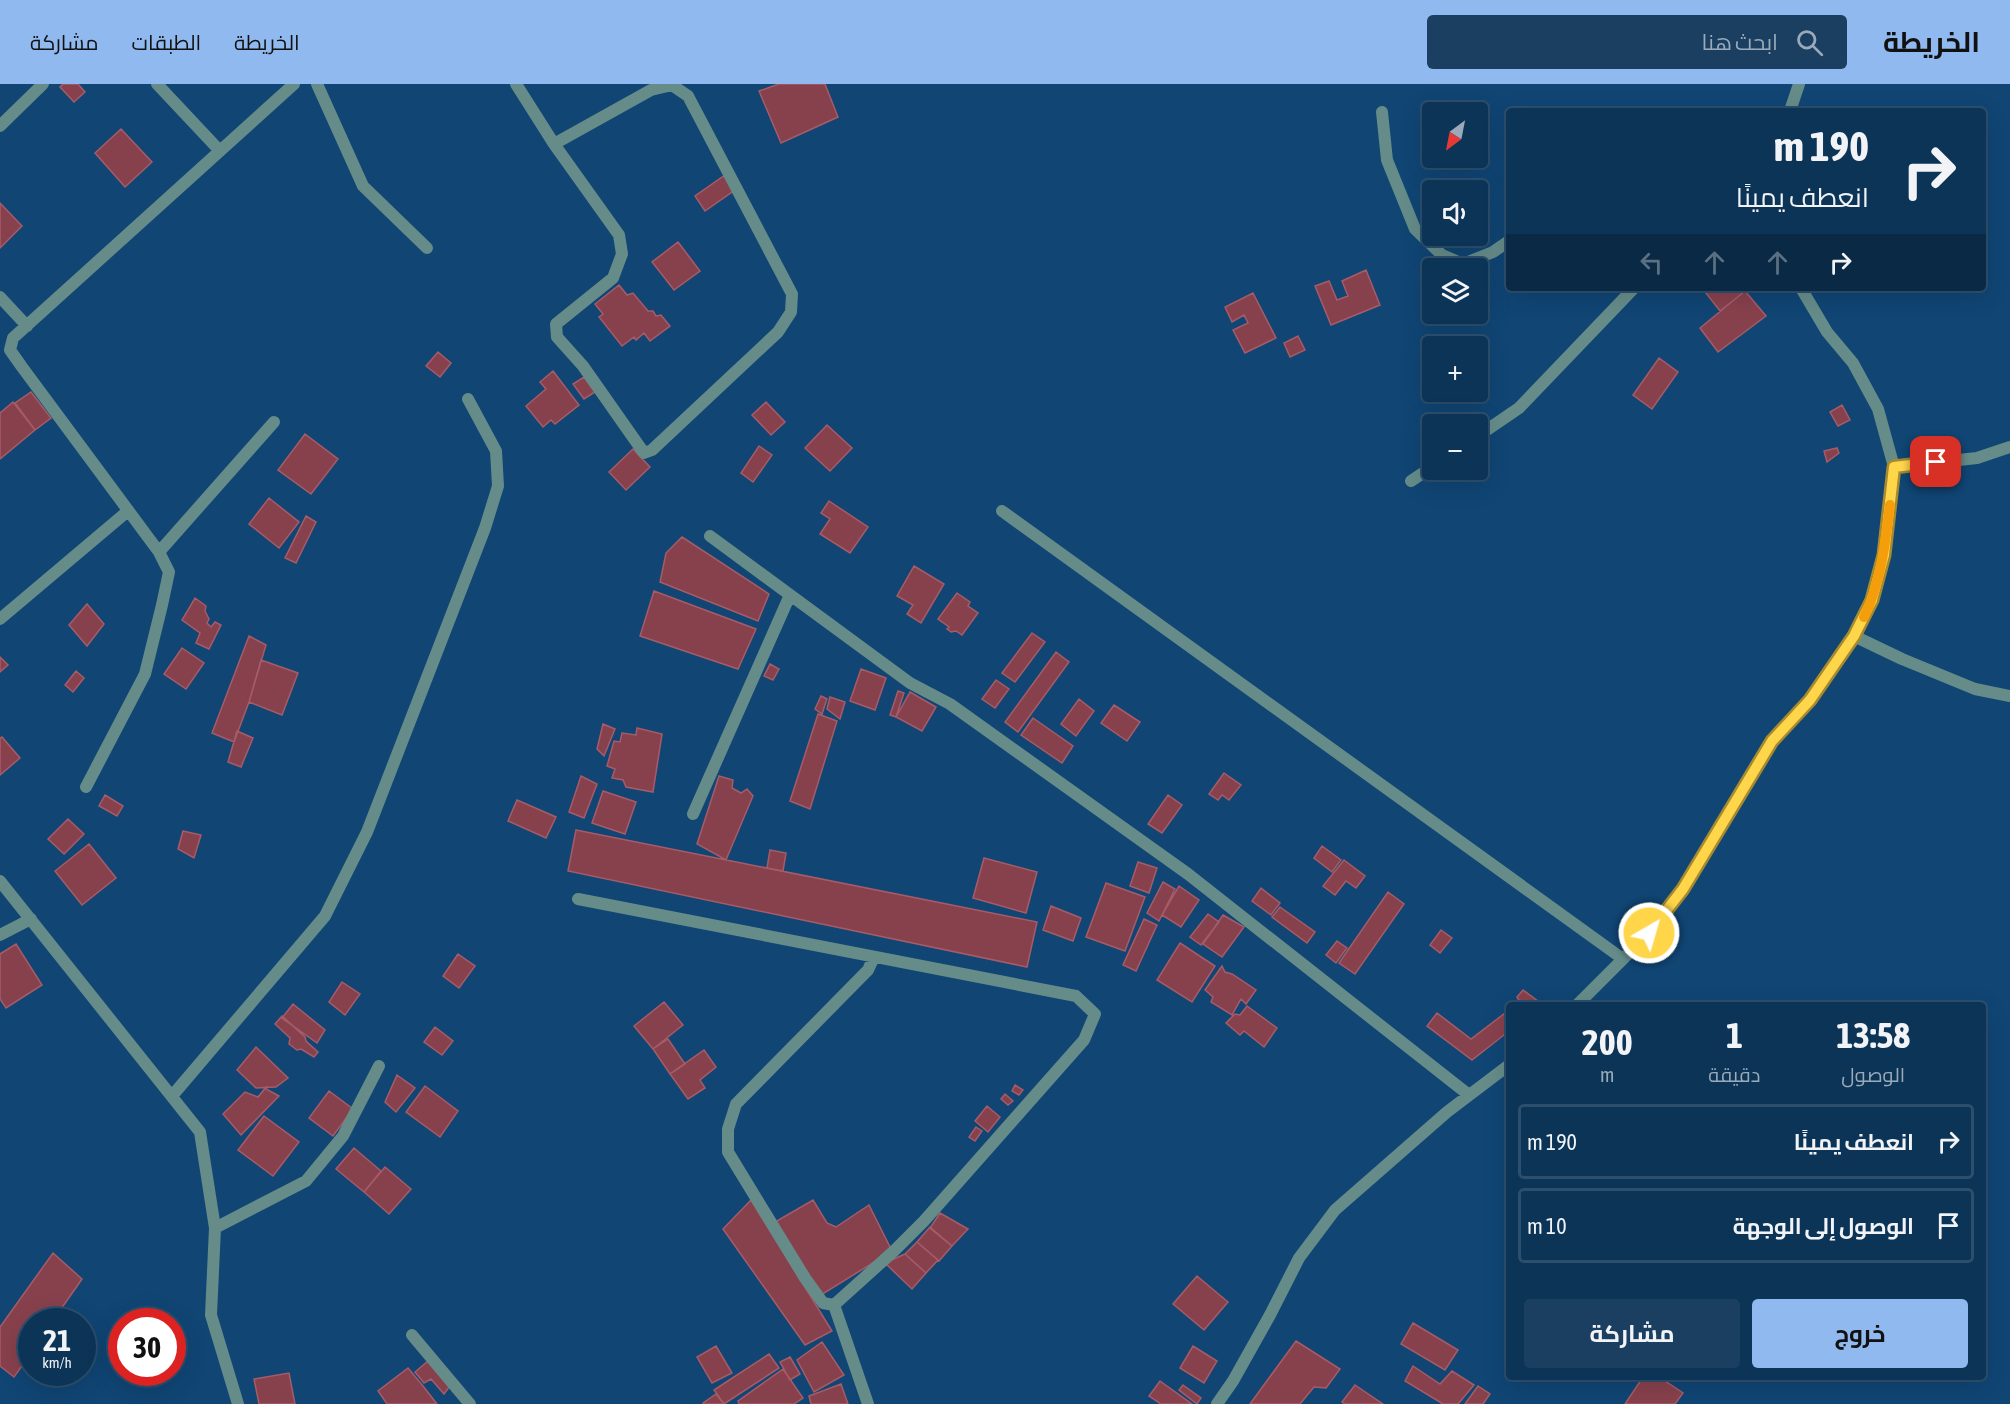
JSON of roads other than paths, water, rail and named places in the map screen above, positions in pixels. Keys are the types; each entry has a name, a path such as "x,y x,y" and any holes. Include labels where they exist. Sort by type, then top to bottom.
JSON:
{"street":[{"path":"0,126 43,84"},
{"path":"157,84 220,151"},
{"path":"86,787 145,674 169,572 159,552 10,350 13,338 294,84"},
{"path":"317,84 363,186 427,248"},
{"path":"516,84 554,144 619,235 622,254 613,278 556,324 557,337 583,366 644,453 652,450 778,332 791,312 792,294 687,96 672,85 651,90 554,144"},
{"path":"1791,108 1799,84"},
{"path":"1382,112 1387,160 1415,229 1442,255 1463,264 1493,252 1506,243"},
{"path":"1488,429 1519,408 1631,291"},
{"path":"1580,1002 1649,933 1683,889 1772,741 1810,700 1854,636 1872,600 1884,555 1894,467 1878,409 1853,363 1827,332 1803,291"},
{"path":"0,297 27,326"},
{"path":"172,1096 325,916 367,832 485,528 498,486 496,451 468,399"},
{"path":"159,552 274,422"},
{"path":"1894,467 1977,458 2010,447"},
{"path":"1411,481 1422,473"},
{"path":"0,619 128,511"},
{"path":"1002,511 1623,959"},
{"path":"710,536 910,683 951,704 1188,874 1469,1095"},
{"path":"693,814 790,595"},
{"path":"1854,636 1902,659 1975,688 2010,696"},
{"path":"0,881 200,1132 215,1228 211,1315 238,1404"},
{"path":"579,899 1076,996 1095,1014 1084,1040 924,1221 896,1250 834,1305"},
{"path":"0,935 31,920"},
{"path":"834,1305 823,1303 805,1278 728,1152 728,1129 736,1104 868,970 874,957"},
{"path":"215,1228 306,1181 343,1136 379,1066"},
{"path":"1217,1404 1233,1381 1299,1258 1335,1210 1447,1112 1506,1067"},
{"path":"834,1305 868,1404"},
{"path":"412,1335 470,1404"}]}
